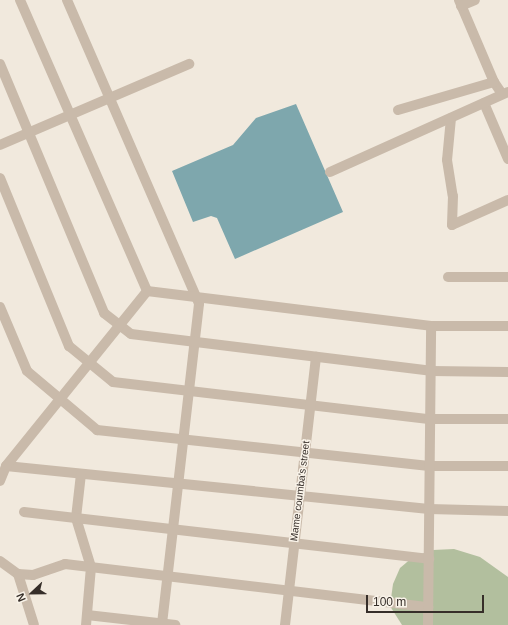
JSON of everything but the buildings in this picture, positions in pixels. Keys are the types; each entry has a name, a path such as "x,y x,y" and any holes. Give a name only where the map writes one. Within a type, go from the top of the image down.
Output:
{"street":[{"path":"20,0 147,291"},
{"path":"67,0 199,304 162,624"},
{"path":"330,172 505,93 494,82 460,3 475,0"},
{"path":"0,64 104,312 130,334 431,371 508,372"},
{"path":"0,144 189,64"},
{"path":"398,110 494,82"},
{"path":"484,103 508,159"},
{"path":"451,118 447,160 453,196 452,225 508,200"},
{"path":"0,178 69,346 114,382 429,419 508,419"},
{"path":"448,277 508,278"},
{"path":"147,291 431,326 508,326"},
{"path":"0,482 6,466 147,291"},
{"path":"0,307 27,371 96,430 429,466 508,466"},
{"path":"428,625 431,326"},
{"name":"Mame coumba's street","path":"285,625 316,357"},
{"path":"6,466 429,509 508,512"},
{"path":"81,474 76,518 91,567 87,620 175,625"},
{"path":"24,512 428,560"},
{"path":"0,561 18,574 32,575 60,564 428,606"},
{"path":"18,574 34,625"}],"green space":[{"path":"454,549 480,557 508,577 508,625 402,625 390,606 393,584 400,568 413,557 433,550"}],"water":[{"path":"296,104 343,212 235,259 217,218 211,216 193,222 172,171 233,145 256,118"}]}
